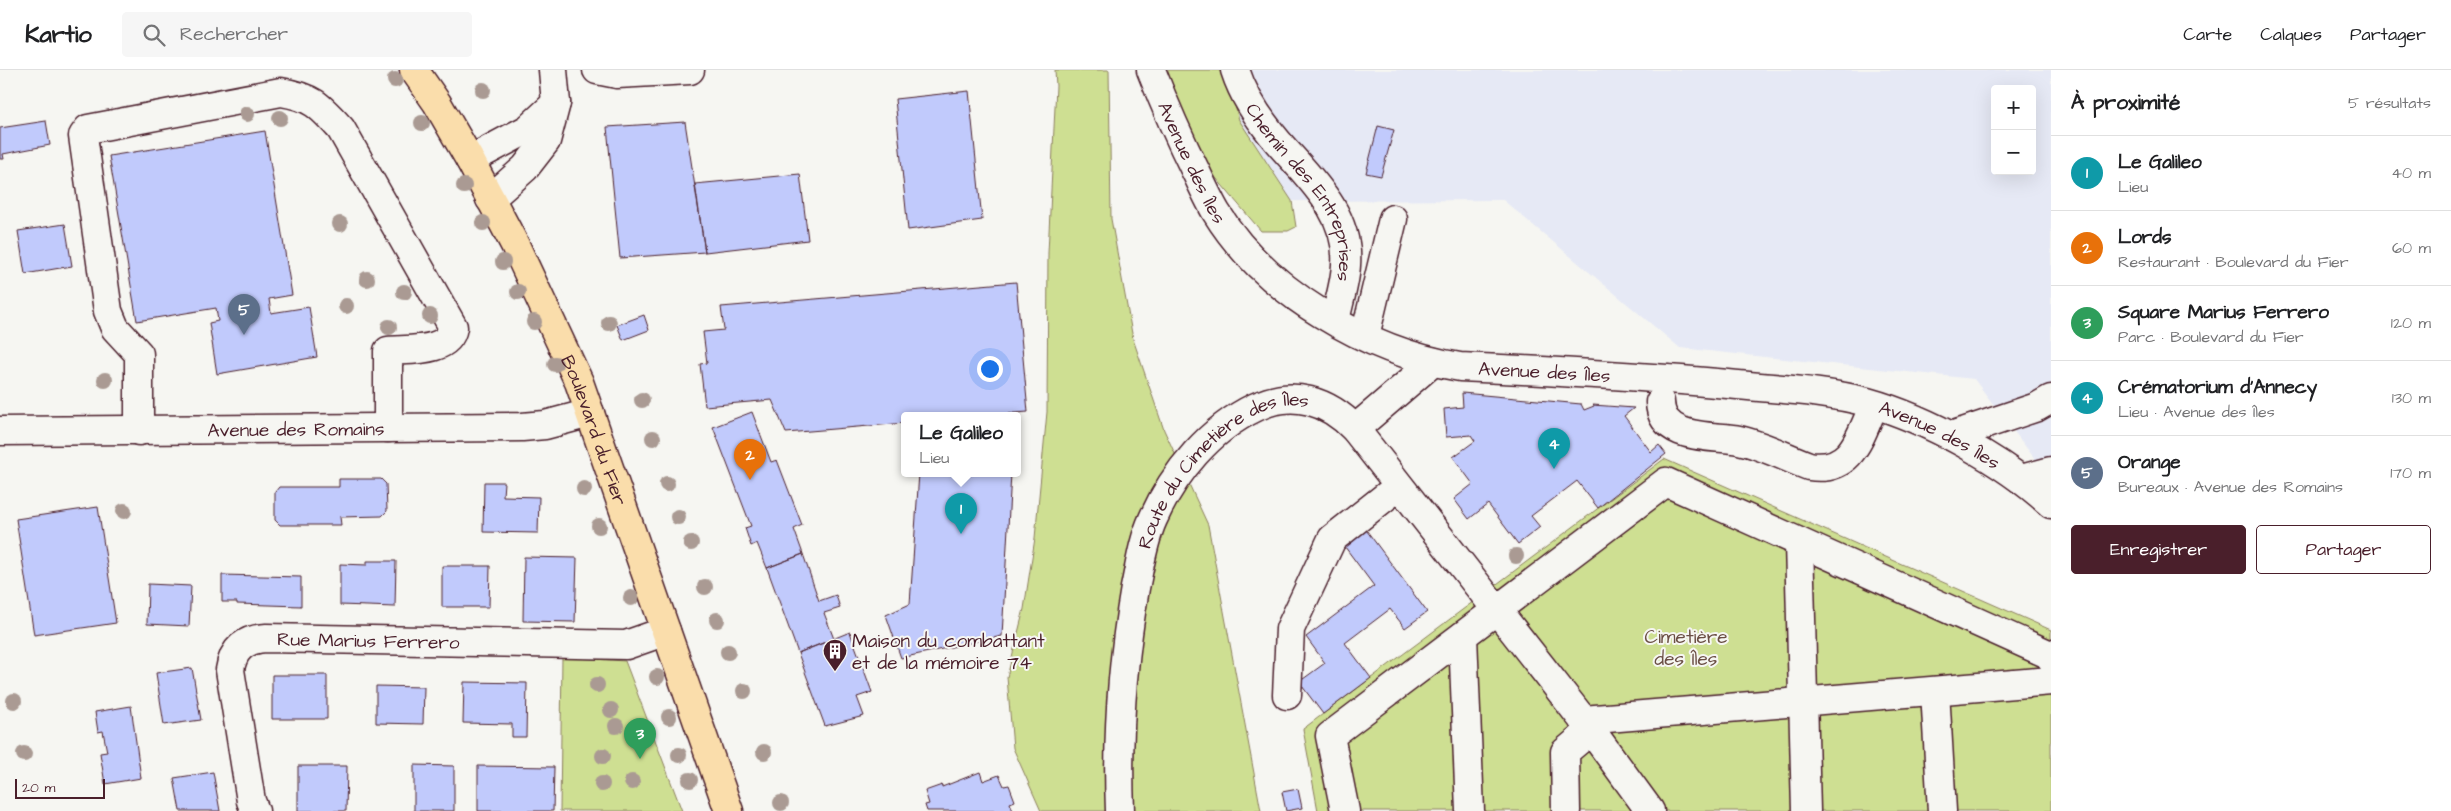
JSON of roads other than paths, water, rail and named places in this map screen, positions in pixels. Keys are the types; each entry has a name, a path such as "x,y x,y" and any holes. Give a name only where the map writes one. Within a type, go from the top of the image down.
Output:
{"main road":[{"name":"Boulevard du Fier","path":"414,70 437,103 470,160 534,284 590,412 729,811"}],"street":[{"path":"490,199 540,152 546,141 556,103 553,70"},
{"path":"597,70 617,74 690,70"},
{"name":"Avenue des Îles","path":"1151,70 1171,121 1215,211 1230,232 1264,270 1290,291 1335,320 1365,336 1433,362 1460,367 1686,381 1814,392 1874,405 1907,416 1951,436 2021,479 2051,504"},
{"name":"Chemin des Entreprises","path":"1235,70 1262,119 1278,141 1322,190 1340,226 1347,264 1335,320"},
{"path":"139,431 139,354 115,328 108,311 83,136 88,129 281,92 303,95 320,107 341,129 454,327 452,335 441,345 388,351 388,428"},
{"path":"470,160 528,129 556,103"},
{"path":"1365,336 1393,219"},
{"path":"1355,429 1433,362"},
{"name":"Route du Cimetière des Îles","path":"1120,811 1119,744 1123,678 1130,613 1143,548 1152,520 1166,492 1203,445 1226,426 1265,403 1281,399 1314,401 1329,407 1355,429 1587,725 1650,811"},
{"path":"1951,436 2037,407 2051,399"},
{"path":"1660,402 1663,415 1691,436 1740,441 1818,468 1836,464 1846,458 1854,449 1874,405"},
{"name":"Avenue des Romains","path":"0,431 534,426 590,412"},
{"path":"2021,479 2051,471"},
{"path":"1345,811 1330,736 1463,636 1490,602 1666,482 2048,654 2051,658"},
{"path":"1288,695 1290,629 1332,539 1399,486"},
{"path":"1799,542 1806,811"},
{"name":"Rue Marius Ferrero","path":"255,811 230,670 236,651 249,641 266,638 626,645 666,631"},
{"path":"1463,636 1470,811"},
{"path":"1566,811 1565,752 1587,725 1803,702 2051,681"},
{"path":"1935,690 1942,811"}],"place":[{"name":"Orange","path":"244,335"},
{"name":"Crématorium d'Annecy","path":"1554,469"},
{"name":"Lords","path":"750,480"},
{"name":"Le Galileo","path":"961,534"},
{"name":"Maison du combattant et de la mémoire 74","path":"835,672"},
{"name":"Square Marius Ferrero","path":"640,759"}],"park label":[{"name":"Cimetière des Îles","path":"1686,647"}]}
